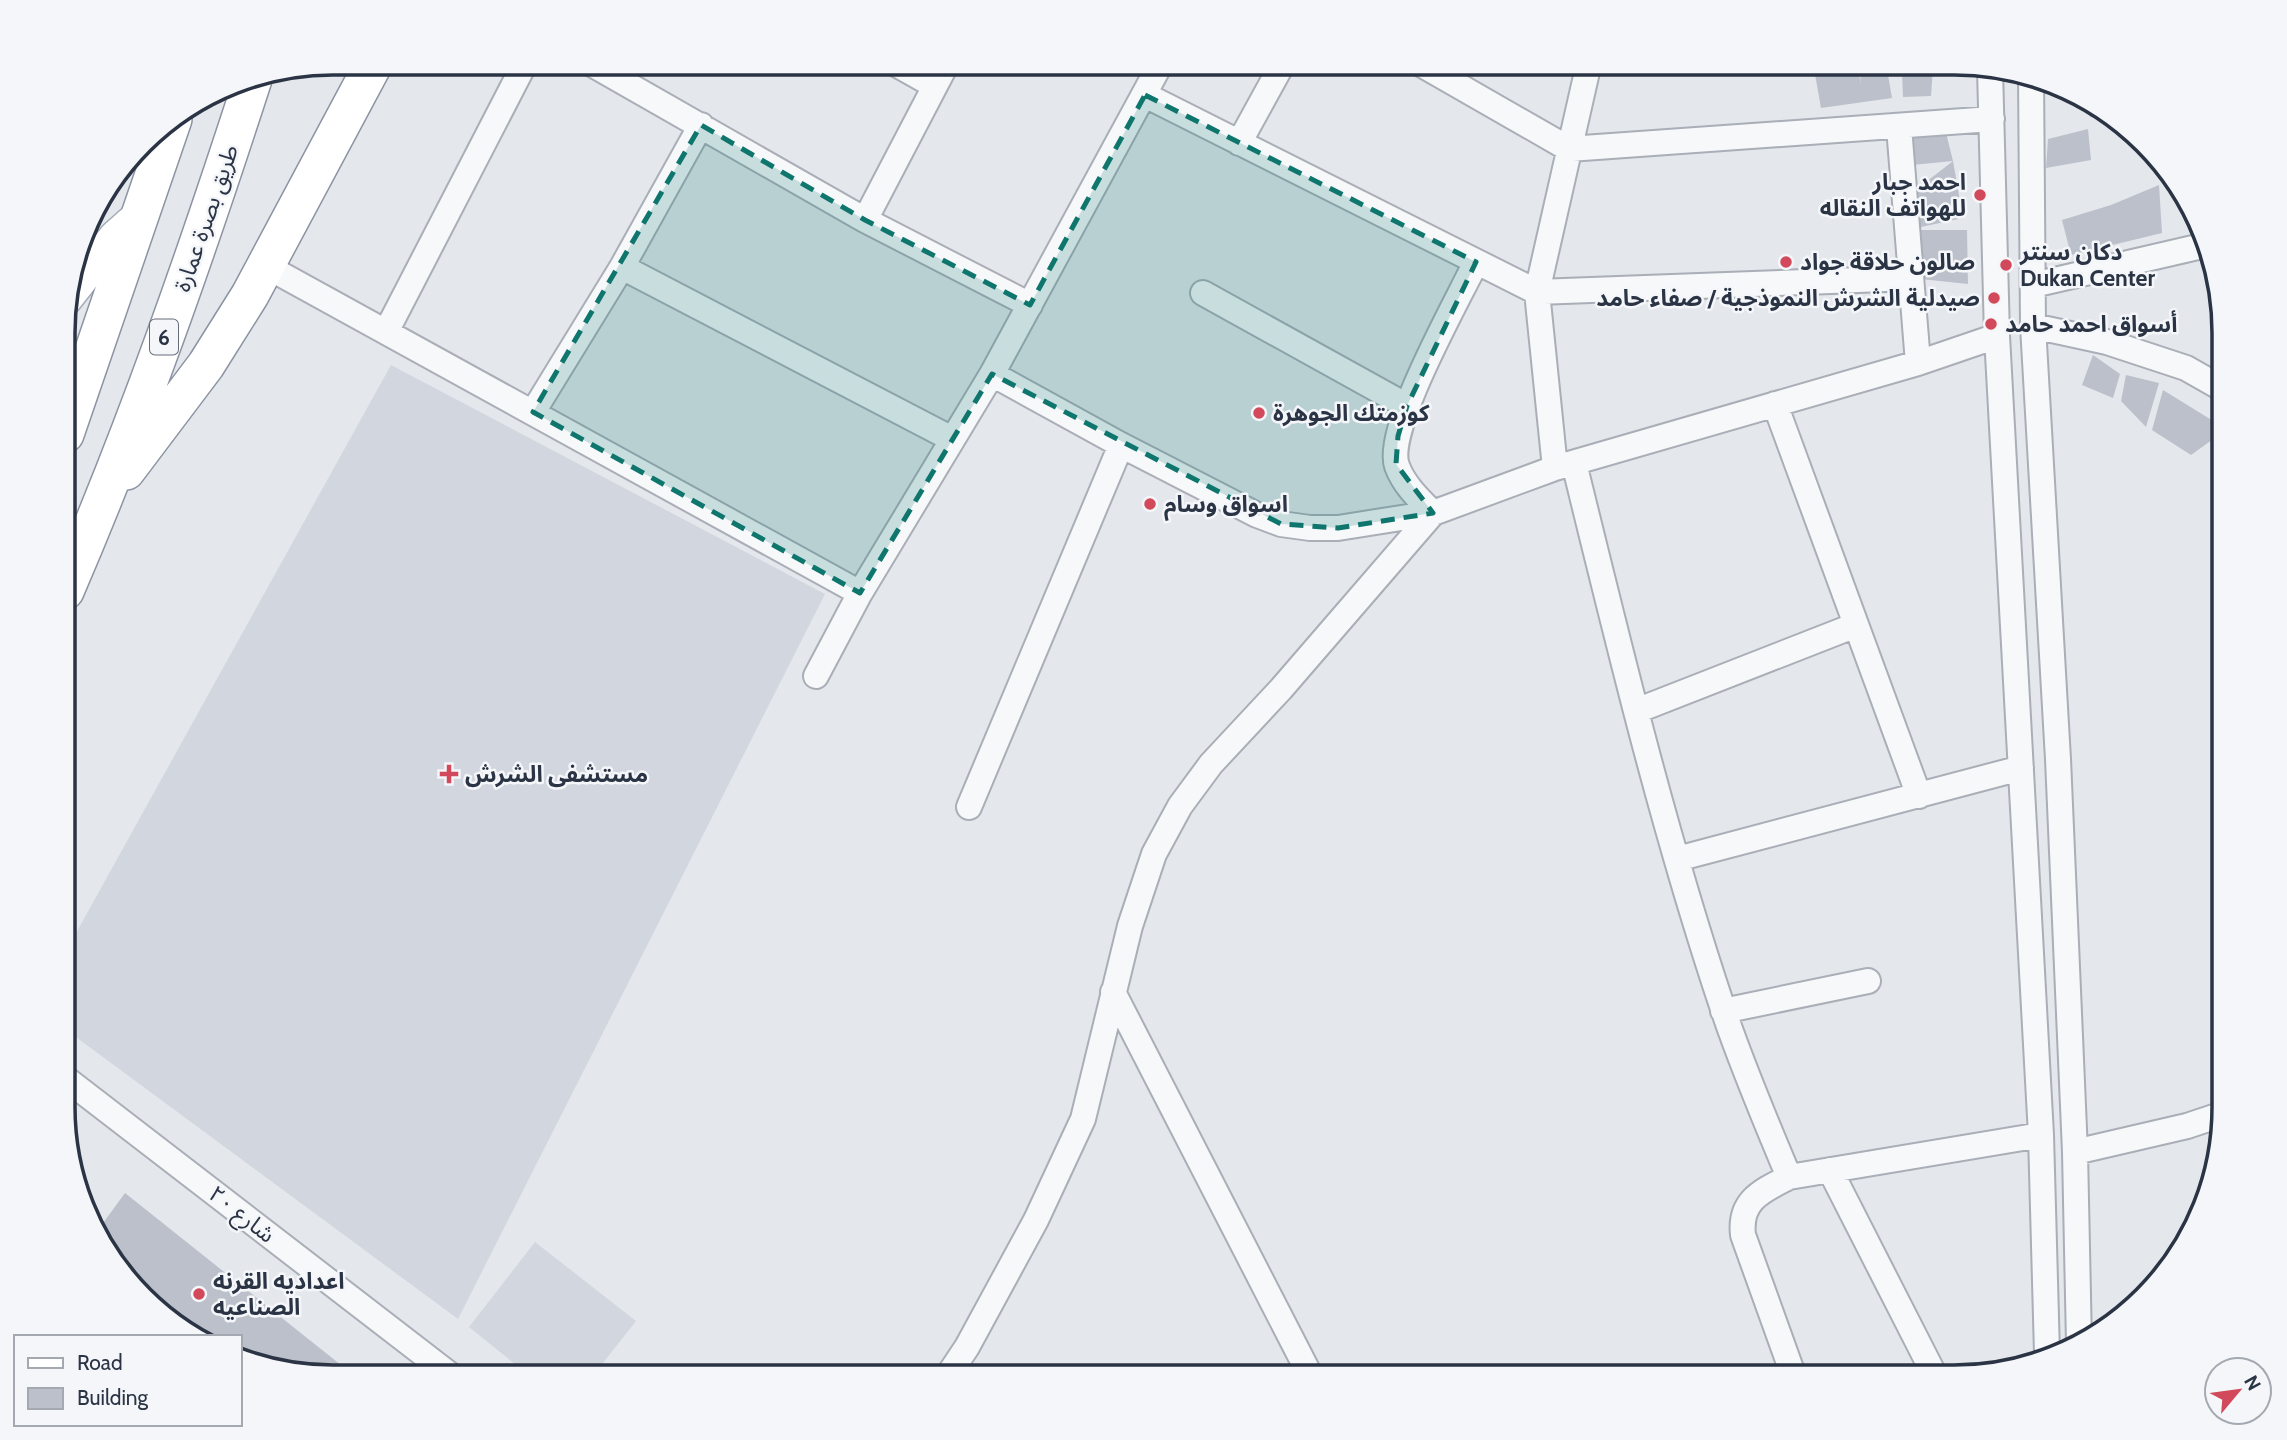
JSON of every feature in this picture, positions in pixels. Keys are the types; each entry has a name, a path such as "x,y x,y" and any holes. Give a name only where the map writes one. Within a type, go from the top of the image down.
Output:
{"highway":[{"path":"104,500 206,365 266,266 368,75"},
{"name":"طريق بصرة عمارة","path":"75,568 104,500 185,279 250,89"},
{"path":"75,406 168,135"}],"main road":[{"path":"81,280 115,237 143,212"}],"street":[{"path":"386,332 519,75"},
{"path":"611,75 865,220 1030,304"},
{"path":"915,75 935,86"},
{"path":"865,220 941,75"},
{"path":"816,676 860,593 992,374 1155,75"},
{"path":"1239,143 1276,75"},
{"path":"1440,75 1569,149 1992,119"},
{"path":"1586,75 1536,292 1565,466 1723,1011 1788,1177"},
{"path":"1990,77 1997,336 2036,1032 2047,1347"},
{"path":"2036,89 2032,163 2033,326 2070,1029 2079,1332"},
{"path":"1144,95 1536,292 1911,278"},
{"path":"533,412 622,267 701,125"},
{"path":"1899,127 1918,363"},
{"path":"1993,165 2032,163"},
{"path":"2033,285 2197,247"},
{"path":"1433,513 1409,489 1396,464 1398,436 1406,406 1476,262"},
{"path":"266,266 860,593"},
{"path":"622,267 952,439"},
{"path":"1203,293 1406,406"},
{"path":"2033,326 2107,342 2186,368 2212,383"},
{"path":"992,374 1257,515 1282,524 1338,528 1433,513 1565,466 1918,363 1997,336"},
{"path":"1775,404 1919,796"},
{"path":"969,807 1121,445"},
{"path":"955,1365 1036,1220 1083,1119 1130,926 1154,854 1180,806 1211,764 1281,689 1433,513"},
{"path":"1636,711 1856,625"},
{"path":"1677,859 2021,768"},
{"path":"1723,1011 1868,981"},
{"path":"1112,992 1305,1365"},
{"path":"2036,1032 2070,1029"},
{"name":"شارع ٢٠","path":"75,1086 437,1365"},
{"path":"2075,1152 2211,1118"},
{"path":"1790,1365 1745,1242 1742,1227 1745,1210 1755,1197 1788,1177 2041,1135"},
{"path":"1830,1170 1929,1365"}],"highlighted area":[{"path":"1145,95 1476,262 1407,406 1398,436 1396,464 1433,513 1338,528 1281,524 992,374 860,593 533,412 701,125 865,220 1030,305"}],"shaded area":[{"name":"مستشفى الشرش","path":"391,365 825,594 458,1319 75,1036 75,935"},
{"path":"535,1242 636,1321 601,1365 516,1365 469,1327"}],"building":[{"path":"1815,75 1859,75 1861,85 1860,75 1888,75 1892,98 1821,108"},
{"path":"1902,75 1932,75 1931,96 1903,97"},
{"path":"2088,129 2091,160 2046,168 2048,139"},
{"path":"1946,133 1953,161 1902,166 1907,137"},
{"path":"1953,161 1963,218 1907,230 1917,189"},
{"path":"2159,185 2162,233 2071,255 2062,220 2111,205"},
{"path":"1907,230 1967,230 1968,284 1911,278"},
{"path":"2093,355 2120,374 2113,398 2082,385"},
{"path":"2126,375 2159,383 2146,427 2121,401"},
{"path":"2163,390 2212,420 2212,440 2191,455 2152,430"},
{"name":"اعداديه القرنه الصناعيه","path":"125,1193 341,1365 299,1363 266,1356 242,1348 242,1335 213,1335 204,1330 163,1301 139,1277 103,1223"}],"place":[{"name":"احمد جبار للهواتف النقاله","path":"1980,195"},
{"name":"صالون حلاقة جواد","path":"1786,262"},
{"name":"دكان سنتر Dukan Center","path":"2006,265"},
{"name":"صيدلية الشرش النموذجية / صفاء حامد","path":"1994,298"},
{"name":"أسواق احمد حامد","path":"1991,324"},
{"name":"كوزمتك الجوهرة","path":"1259,413"},
{"name":"اسواق وسام","path":"1150,504"},
{"name":"مستشفى الشرش","path":"449,774"},
{"name":"اعداديه القرنه الصناعيه","path":"199,1294"}]}
